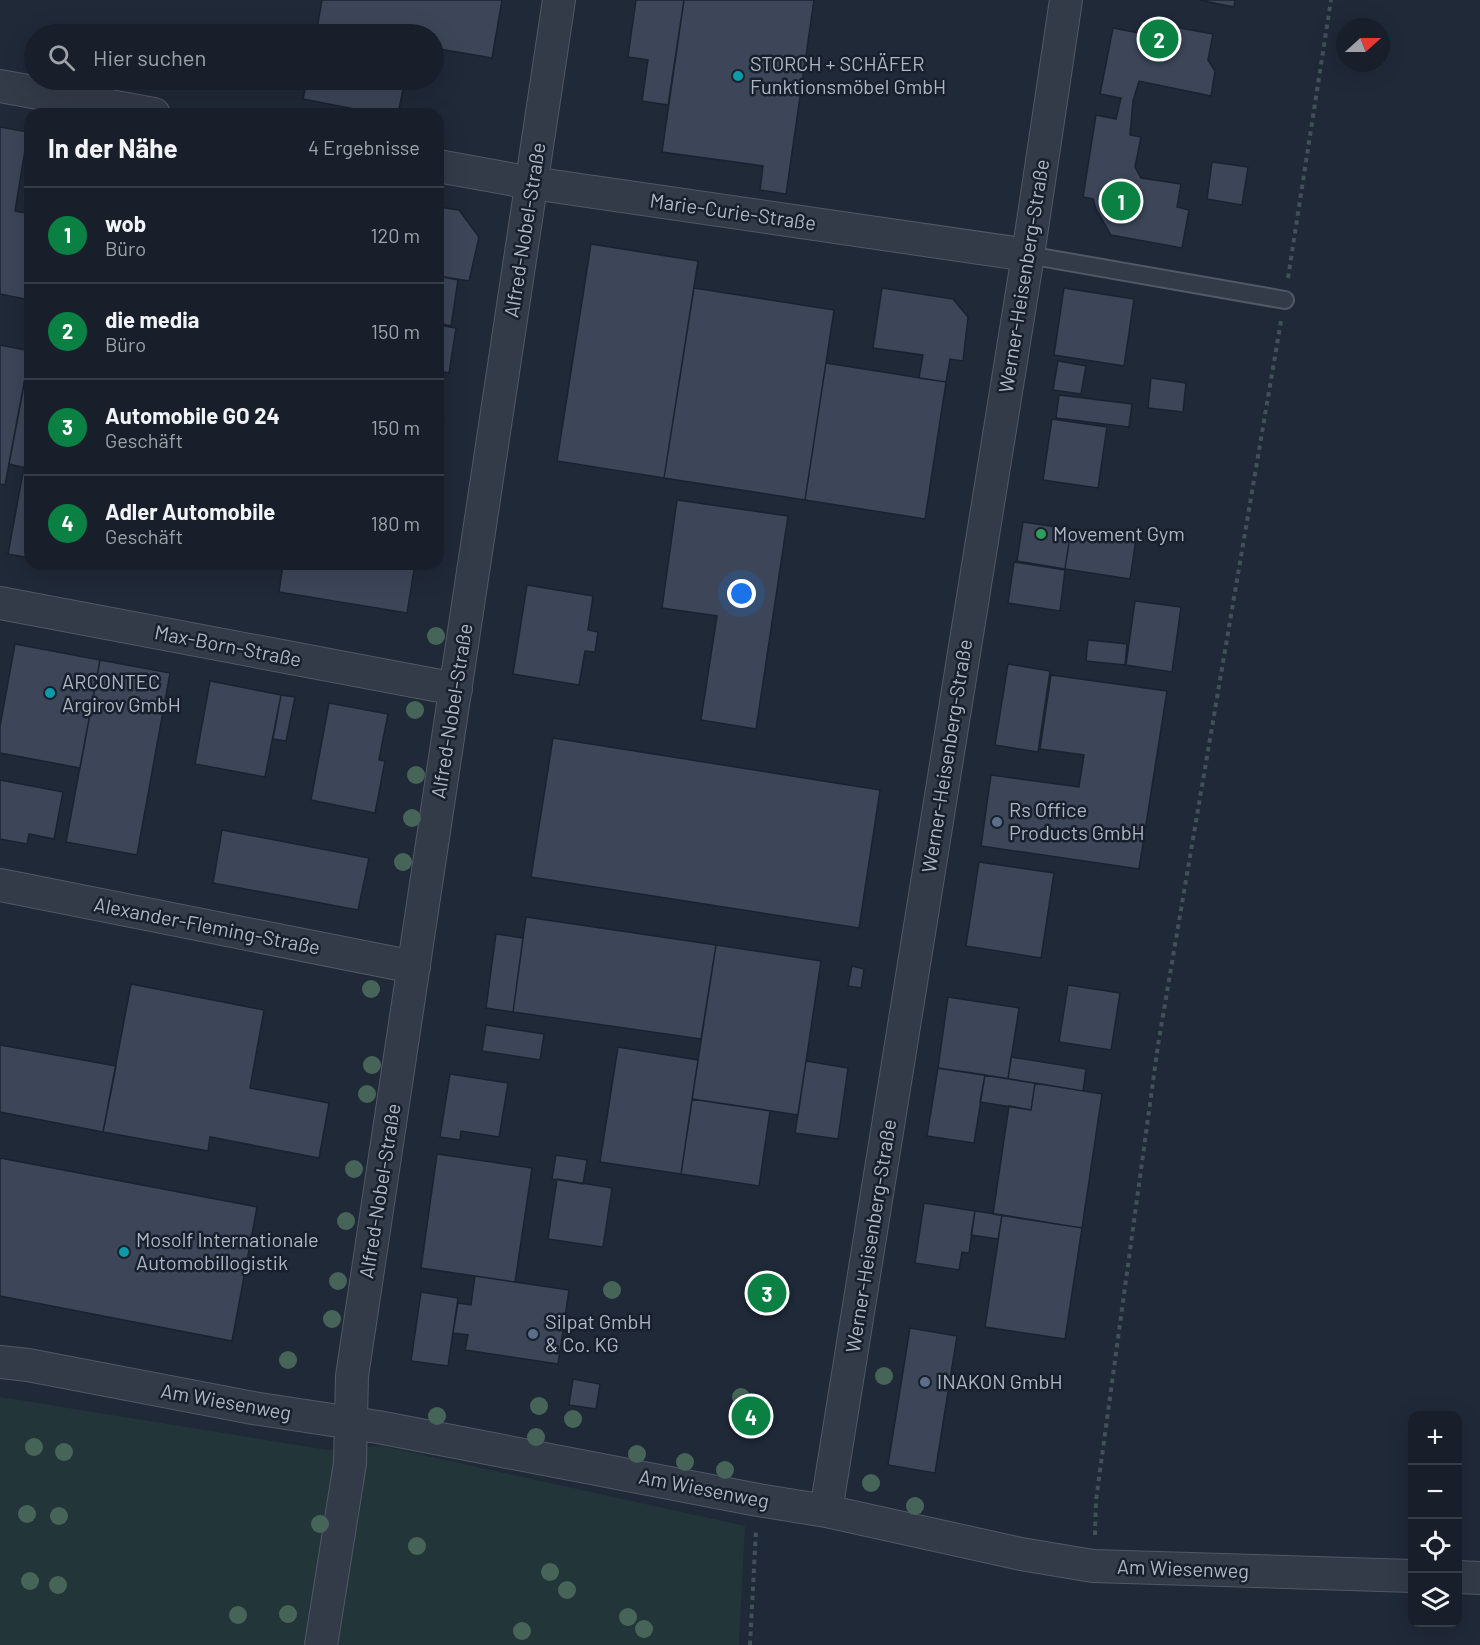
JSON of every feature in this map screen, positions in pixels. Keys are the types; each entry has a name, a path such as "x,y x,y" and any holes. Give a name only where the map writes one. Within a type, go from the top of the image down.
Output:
{"street":[{"name":"Alfred-Nobel-Straße","path":"321,1645 350,1463 352,1376 559,0"},
{"name":"Werner-Heisenberg-Straße","path":"826,1511 1028,255 1066,0"},
{"path":"0,86 121,108"},
{"name":"Marie-Curie-Straße","path":"444,167 532,183 1028,255"},
{"name":"Max-Born-Straße","path":"0,603 456,689"},
{"name":"Alexander-Fleming-Straße","path":"0,885 414,967"},
{"name":"Am Wiesenweg","path":"0,1362 28,1365 253,1408 350,1422 826,1511 1021,1554 1093,1566 1408,1576"},
{"path":"1462,1577 1480,1578"}],"lane":[{"path":"1028,255 1285,300"}],"path":[{"path":"1096,1500 1158,1045 1285,300 1331,0"},
{"path":"750,1645 758,1500"}],"green space":[{"path":"0,1397 328,1450 382,1446 745,1526 739,1645 0,1645"}],"building":[{"path":"322,0 502,0 492,58 444,50 444,24 318,24"},
{"path":"636,0 684,0 668,105 642,101 648,60 628,57"},
{"name":"STORCH + SCHÄFER Funktionsmöbel GmbH","path":"684,0 814,0 786,194 760,190 763,166 662,152"},
{"path":"1199,0 1235,0 1234,7"},
{"path":"1141,21 1213,34 1208,60 1215,71 1211,96 1139,81 1133,101 1130,135 1141,137 1135,167 1141,178 1181,184 1177,207 1189,210 1182,248 1111,235 1093,199 1083,197 1096,115 1116,119 1121,98 1100,94 1113,28 1139,33"},
{"path":"305,90 403,90 399,108 349,108 303,99"},
{"path":"0,127 24,131 24,156 15,211 24,213 24,299 0,294"},
{"path":"1212,162 1248,167 1242,205 1207,199"},
{"path":"444,208 459,210 479,237 469,281 444,277"},
{"path":"591,244 698,261 664,478 557,461"},
{"path":"444,277 458,280 451,326 444,324"},
{"path":"694,288 834,310 805,500 664,478"},
{"path":"882,288 953,299 968,317 963,361 950,359 946,382 919,378 923,355 873,348"},
{"path":"1064,288 1134,299 1124,366 1054,355"},
{"path":"444,326 456,328 449,373 444,372"},
{"path":"0,345 24,350 24,383 5,485 0,484"},
{"path":"1058,361 1086,366 1081,394 1053,390"},
{"path":"826,363 946,382 925,519 805,500"},
{"path":"1151,378 1186,383 1183,412 1148,408"},
{"path":"24,385 24,468 9,464"},
{"path":"1059,395 1132,404 1129,427 1056,418"},
{"path":"1052,419 1107,427 1098,488 1043,480"},
{"path":"24,467 24,557 8,554"},
{"path":"677,500 788,516 756,729 701,720 717,616 662,608"},
{"path":"1023,522 1071,529 1065,569 1017,561"},
{"path":"1071,529 1136,539 1130,579 1065,569"},
{"path":"1014,562 1065,570 1060,611 1008,603"},
{"path":"282,570 414,570 407,613 279,592"},
{"path":"527,585 593,596 588,630 598,632 595,652 585,651 579,685 513,674"},
{"path":"1135,601 1181,607 1172,672 1126,665"},
{"path":"1088,640 1127,644 1125,665 1086,661"},
{"name":"ARCONTEC Argirov GmbH","path":"15,644 100,660 80,768 0,753 0,726"},
{"path":"100,660 170,673 137,855 66,842"},
{"path":"1008,664 1050,671 1038,752 995,745"},
{"path":"1051,675 1167,691 1139,869 981,846 991,775 1079,787 1084,755 1040,749"},
{"path":"210,681 281,695 265,777 195,764"},
{"path":"281,695 295,697 286,741 273,739"},
{"path":"329,703 388,714 379,760 385,761 375,813 311,800"},
{"path":"553,738 880,790 859,928 531,877"},
{"path":"0,780 63,792 54,839 29,834 27,844 0,839"},
{"path":"222,830 369,858 358,910 213,883"},
{"path":"979,862 1054,873 1041,958 966,946"},
{"path":"526,917 716,945 701,1039 513,1012"},
{"path":"496,934 523,938 513,1012 486,1008"},
{"path":"716,945 821,961 798,1115 692,1099"},
{"path":"852,966 864,969 861,988 848,986"},
{"path":"131,984 264,1010 250,1088 329,1103 319,1158 210,1137 208,1151 103,1132"},
{"path":"1068,985 1120,993 1111,1050 1059,1042"},
{"path":"948,997 1019,1008 1008,1079 938,1068"},
{"path":"486,1025 544,1034 540,1060 482,1051"},
{"path":"0,1045 116,1066 103,1132 0,1112"},
{"path":"618,1047 698,1060 681,1174 600,1162"},
{"path":"1011,1057 1086,1069 1083,1091 1008,1079"},
{"path":"806,1061 848,1068 838,1139 795,1133"},
{"path":"938,1068 985,1075 974,1143 927,1136"},
{"path":"450,1074 508,1083 499,1137 461,1131 460,1140 440,1137"},
{"path":"985,1075 1035,1083 1031,1110 980,1102"},
{"path":"1035,1083 1102,1094 1082,1228 993,1214 1009,1106 1031,1110"},
{"path":"692,1099 770,1111 759,1186 681,1174"},
{"path":"437,1154 532,1168 515,1282 421,1268"},
{"path":"556,1155 587,1160 583,1184 552,1179"},
{"name":"Mosolf Internationale Automobillogistik","path":"0,1158 257,1207 232,1341 0,1296"},
{"path":"557,1179 612,1188 603,1247 548,1239"},
{"path":"924,1203 975,1211 969,1253 962,1252 959,1270 915,1263"},
{"path":"975,1211 1002,1215 998,1239 971,1235"},
{"path":"1002,1215 1082,1228 1065,1339 985,1327"},
{"path":"475,1276 569,1290 558,1364 465,1350 468,1335 453,1333 458,1303 471,1305"},
{"path":"421,1292 458,1298 448,1366 411,1361"},
{"path":"910,1328 957,1336 935,1473 888,1465"},
{"path":"573,1379 600,1384 596,1409 569,1405"}],"place":[{"name":"die media","path":"1159,39"},
{"name":"STORCH + SCHÄFER Funktionsmöbel GmbH","path":"738,76"},
{"name":"wob","path":"1121,201"},
{"name":"Movement Gym","path":"1041,534"},
{"name":"ARCONTEC Argirov GmbH","path":"50,693"},
{"name":"Rs Office Products GmbH","path":"997,822"},
{"name":"Mosolf Internationale Automobillogistik","path":"124,1252"},
{"name":"Automobile GO 24","path":"767,1293"},
{"name":"Silpat GmbH & Co. KG","path":"533,1334"},
{"name":"INAKON GmbH","path":"925,1382"},
{"name":"Adler Automobile","path":"751,1416"}]}
